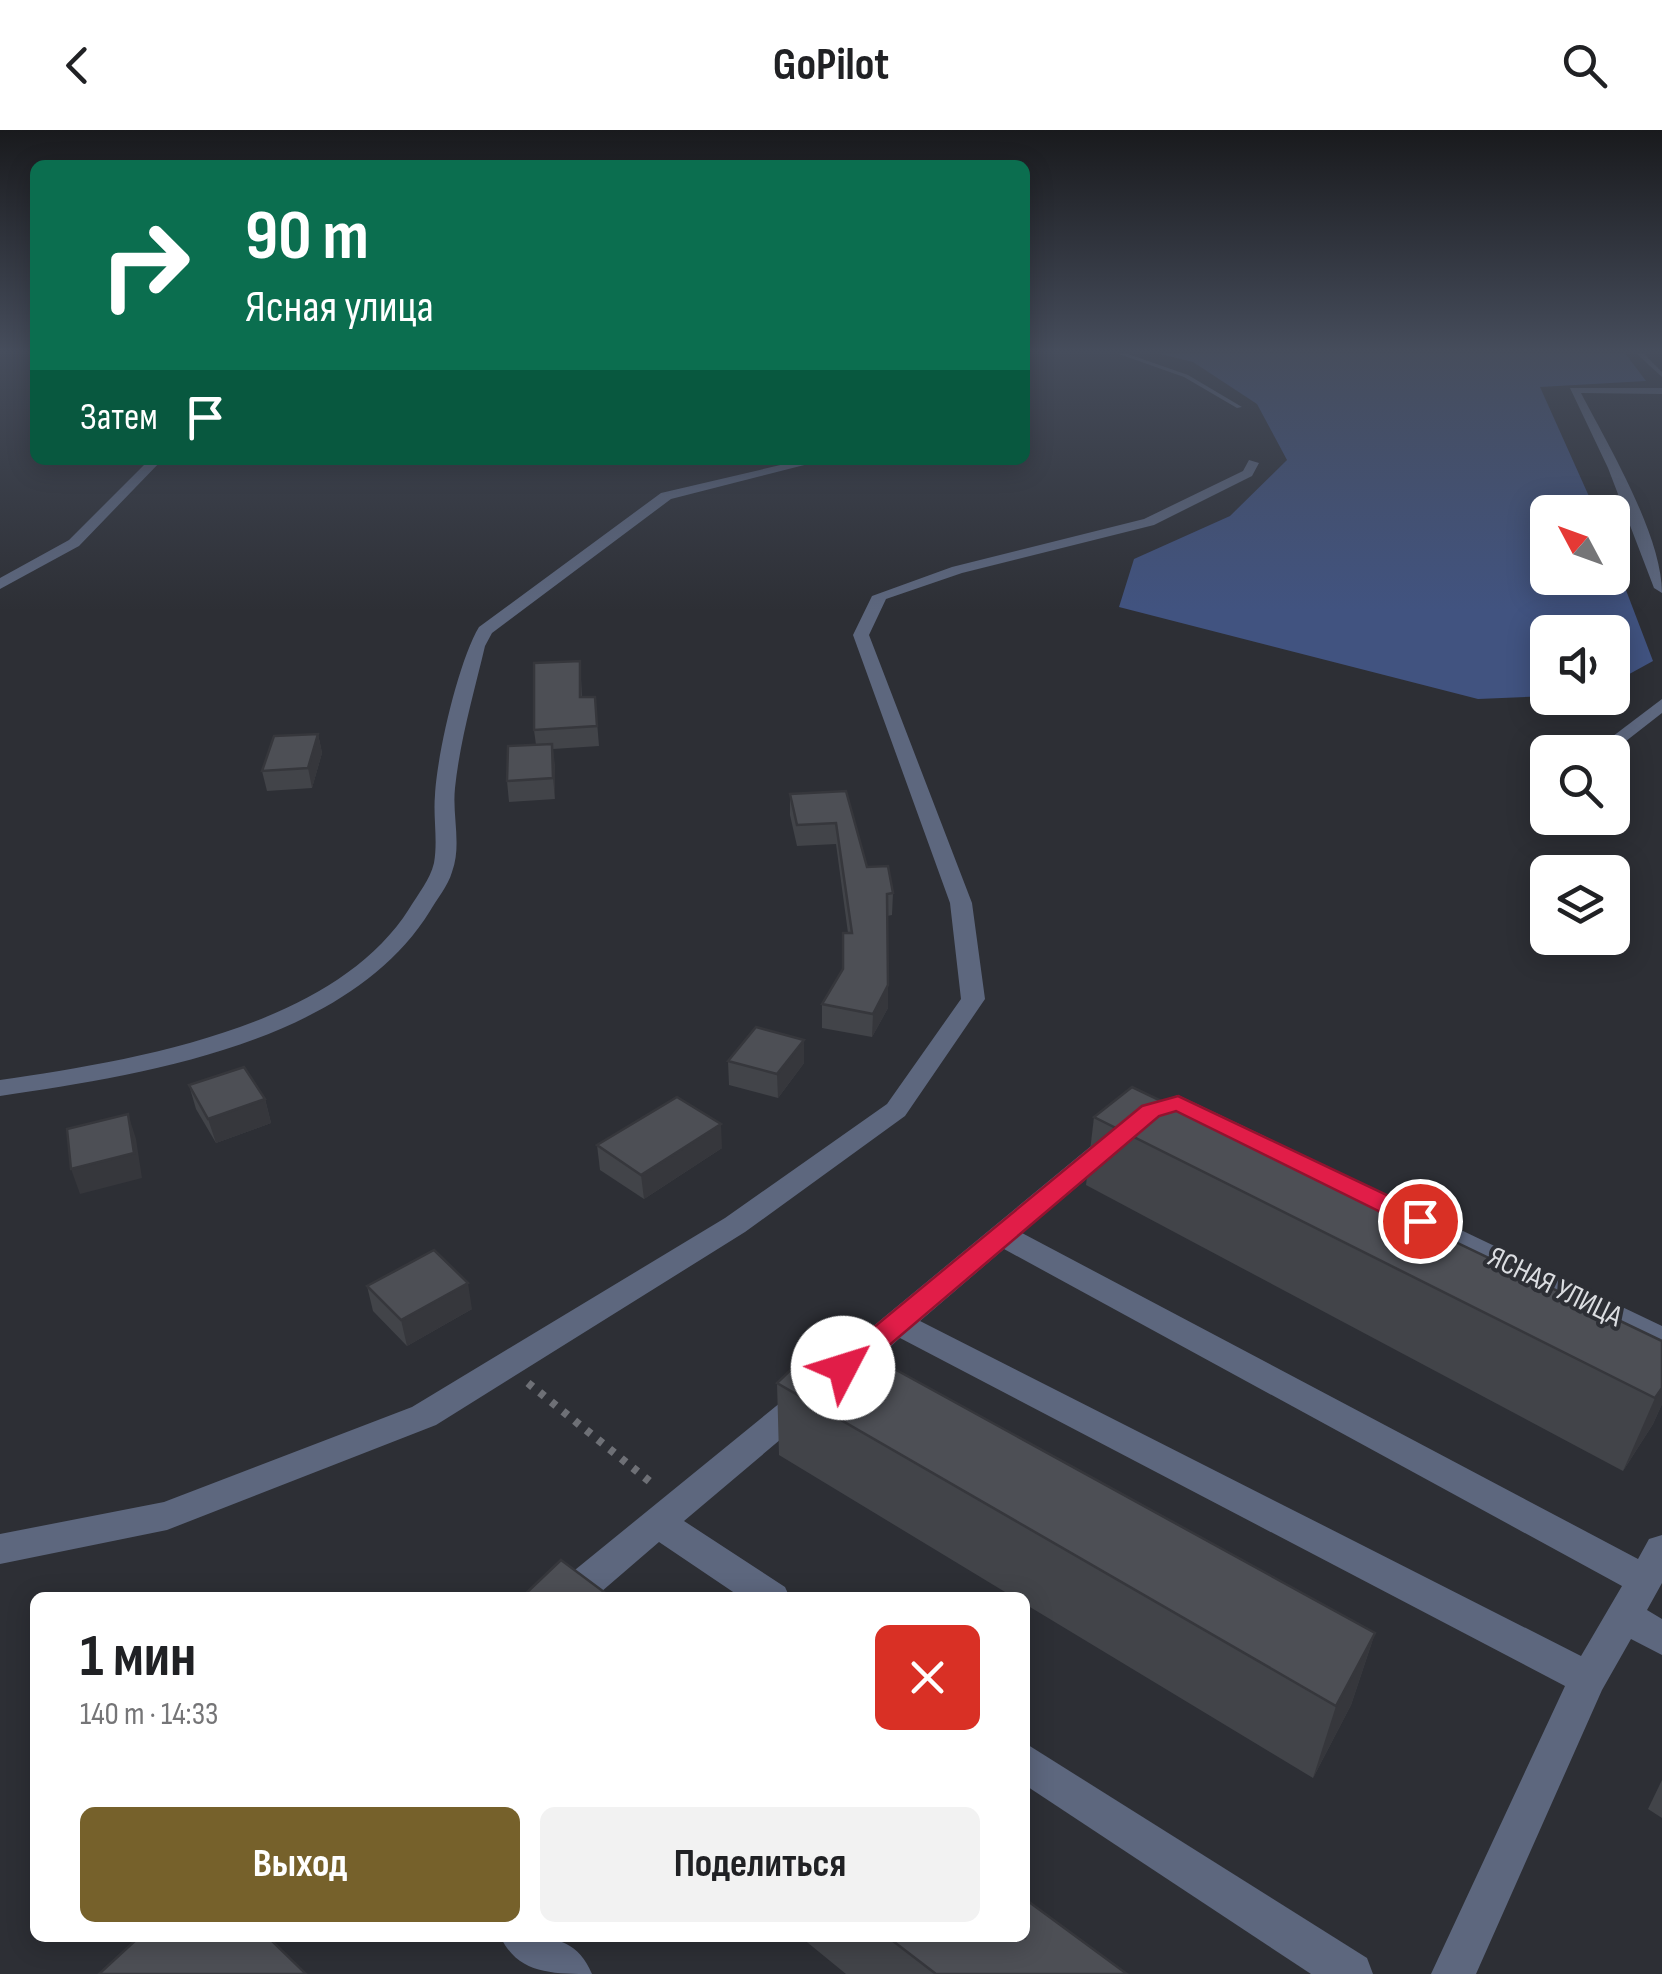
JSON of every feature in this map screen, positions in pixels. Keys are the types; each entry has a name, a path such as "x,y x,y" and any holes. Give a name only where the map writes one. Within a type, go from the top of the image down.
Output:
{"street":[{"path":"1599,439 1662,588"},
{"path":"0,1549 167,1516 424,1416 736,1225 896,1110 973,999 961,903 860,635 880,596 957,570 1149,522 1248,473 1253,463"},
{"path":"0,584 74,543 151,465"},
{"path":"0,1088 94,1075 238,1038 317,1003 359,972 414,919 442,874 445,789 477,646 485,630 666,496 686,488 794,465"},
{"path":"1623,735 1662,704"},
{"name":"ЯСНАЯ УЛИЦА","path":"1002,1235 1151,1111 1178,1103 1662,1339"},
{"path":"574,1592 1002,1235 1654,1565 1588,1679 1455,1973"},
{"path":"898,1323 1588,1679"},
{"path":"668,1514 765,1592"},
{"path":"1624,1616 1662,1638"},
{"path":"1030,1765 1352,1974"},
{"path":"528,1942 570,1974"}],"path":[{"path":"506,1365 668,1514"}],"shaded area":[{"path":"1276,439 1563,439 1588,495 1530,495 1530,595 1628,595 1653,661 1630,674 1630,615 1530,615 1530,697 1478,699 1119,607 1134,559 1230,516 1287,460"}],"building":[{"path":"580,661 580,697 595,697 597,726 534,730 534,663"},
{"path":"318,734 308,768 262,771 274,736"},
{"path":"552,744 553,778 507,781 508,746"},
{"path":"846,791 867,867 888,866 893,893 887,894 888,985 873,1014 822,1004 843,969 843,933 852,933 836,823 797,825 790,794"},
{"path":"756,1027 804,1040 777,1074 728,1061"},
{"path":"244,1067 265,1099 208,1119 189,1085"},
{"path":"1132,1087 1662,1341 1662,1388 1655,1398 1094,1117"},
{"path":"677,1097 721,1124 641,1175 597,1145"},
{"path":"128,1114 134,1153 71,1169 67,1129"},
{"path":"434,1250 468,1283 401,1320 367,1286"},
{"path":"829,1333 1375,1633 1336,1706 777,1383"},
{"path":"561,1560 604,1592 527,1592"},
{"path":"1030,1903 1127,1974 936,1974 894,1942 1030,1942"},
{"path":"134,1942 273,1942 306,1974 99,1974"}],"route":[{"path":"843,1368 1151,1111 1178,1103 1420,1221"}]}
